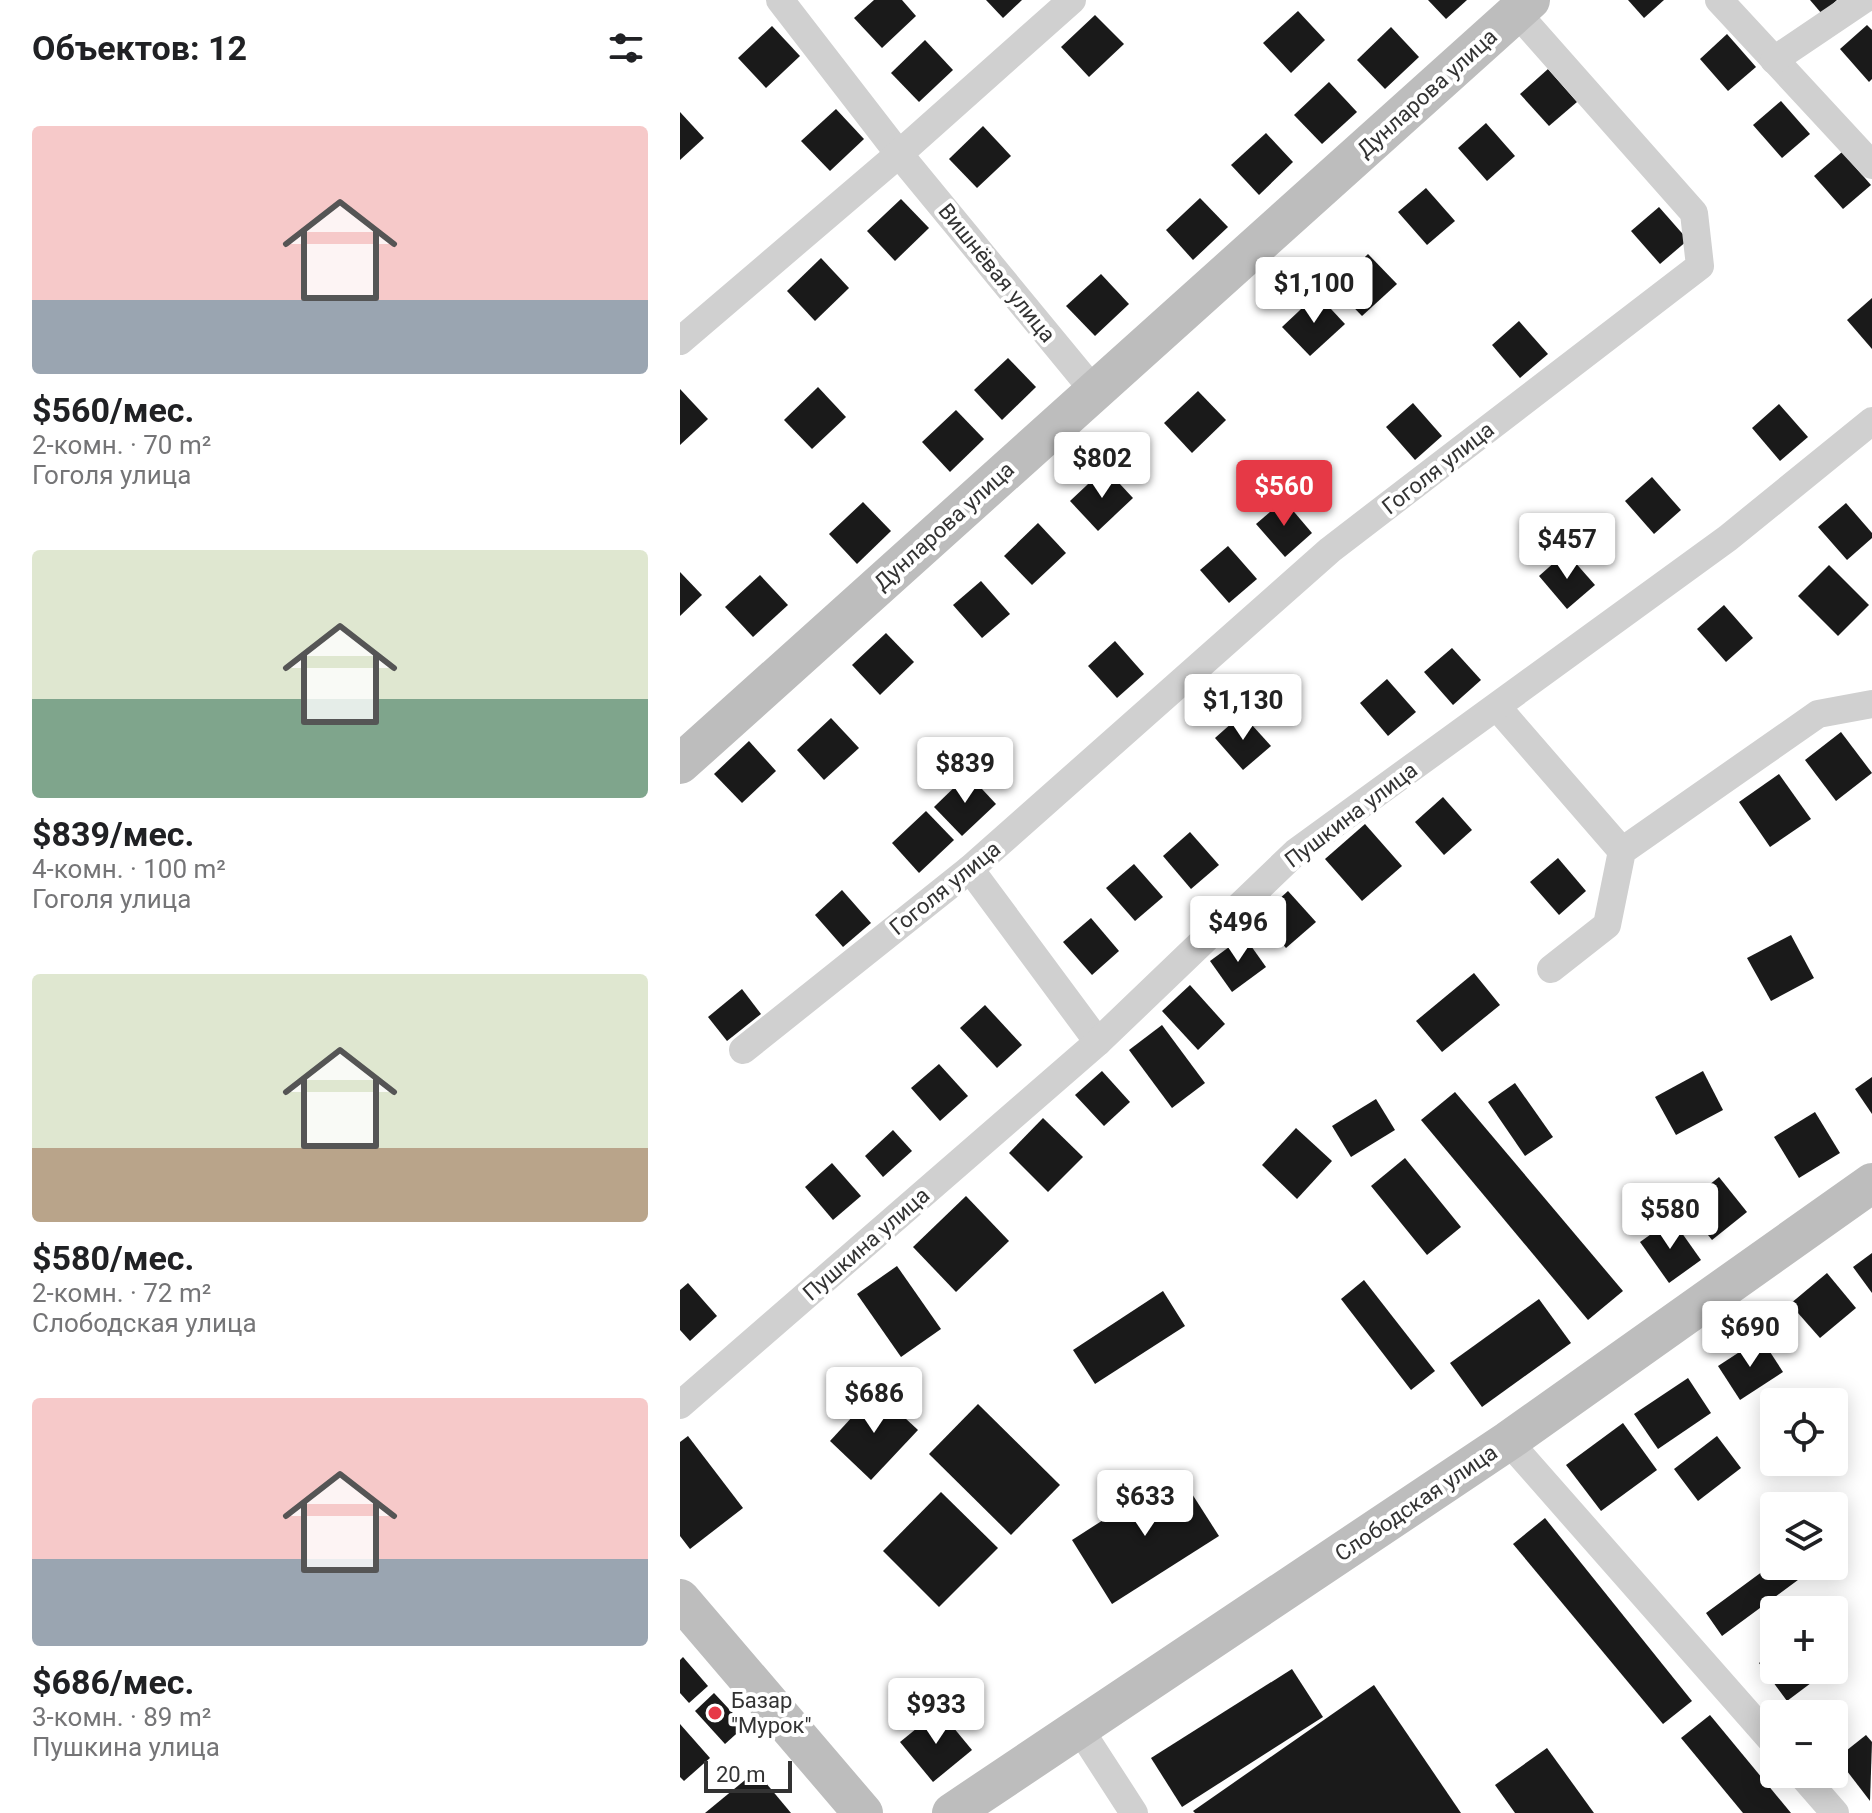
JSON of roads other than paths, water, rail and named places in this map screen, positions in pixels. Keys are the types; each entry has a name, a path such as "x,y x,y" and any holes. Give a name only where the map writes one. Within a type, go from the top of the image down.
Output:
{"street":[{"name":"Вишнёвая улица","path":"780,0 899,154 1094,391"},
{"path":"680,341 899,154 1072,0"},
{"path":"1719,0 1872,165"},
{"path":"1774,60 1863,0"},
{"name":"Гоголя улица","path":"743,1050 970,869 1330,550 1700,266 1694,213 1524,6"},
{"name":"Дунларова улица","path":"680,764 1524,6"},
{"name":"Пушкина улица","path":"680,1405 1098,1042 1296,852 1728,538 1872,421"},
{"path":"1551,969 1607,925 1622,851 1818,714 1872,704"},
{"path":"1497,707 1622,851"},
{"path":"970,869 1098,1042"},
{"name":"Слободская улица","path":"952,1813 1508,1441 1872,1183"},
{"path":"1508,1441 1760,1727"},
{"path":"680,1599 863,1813"},
{"path":"1079,1728 1134,1813"},
{"path":"1813,1788 1835,1813"}],"place":[{"name":"Базар \"Мурок\"","path":"715,1713"}]}
